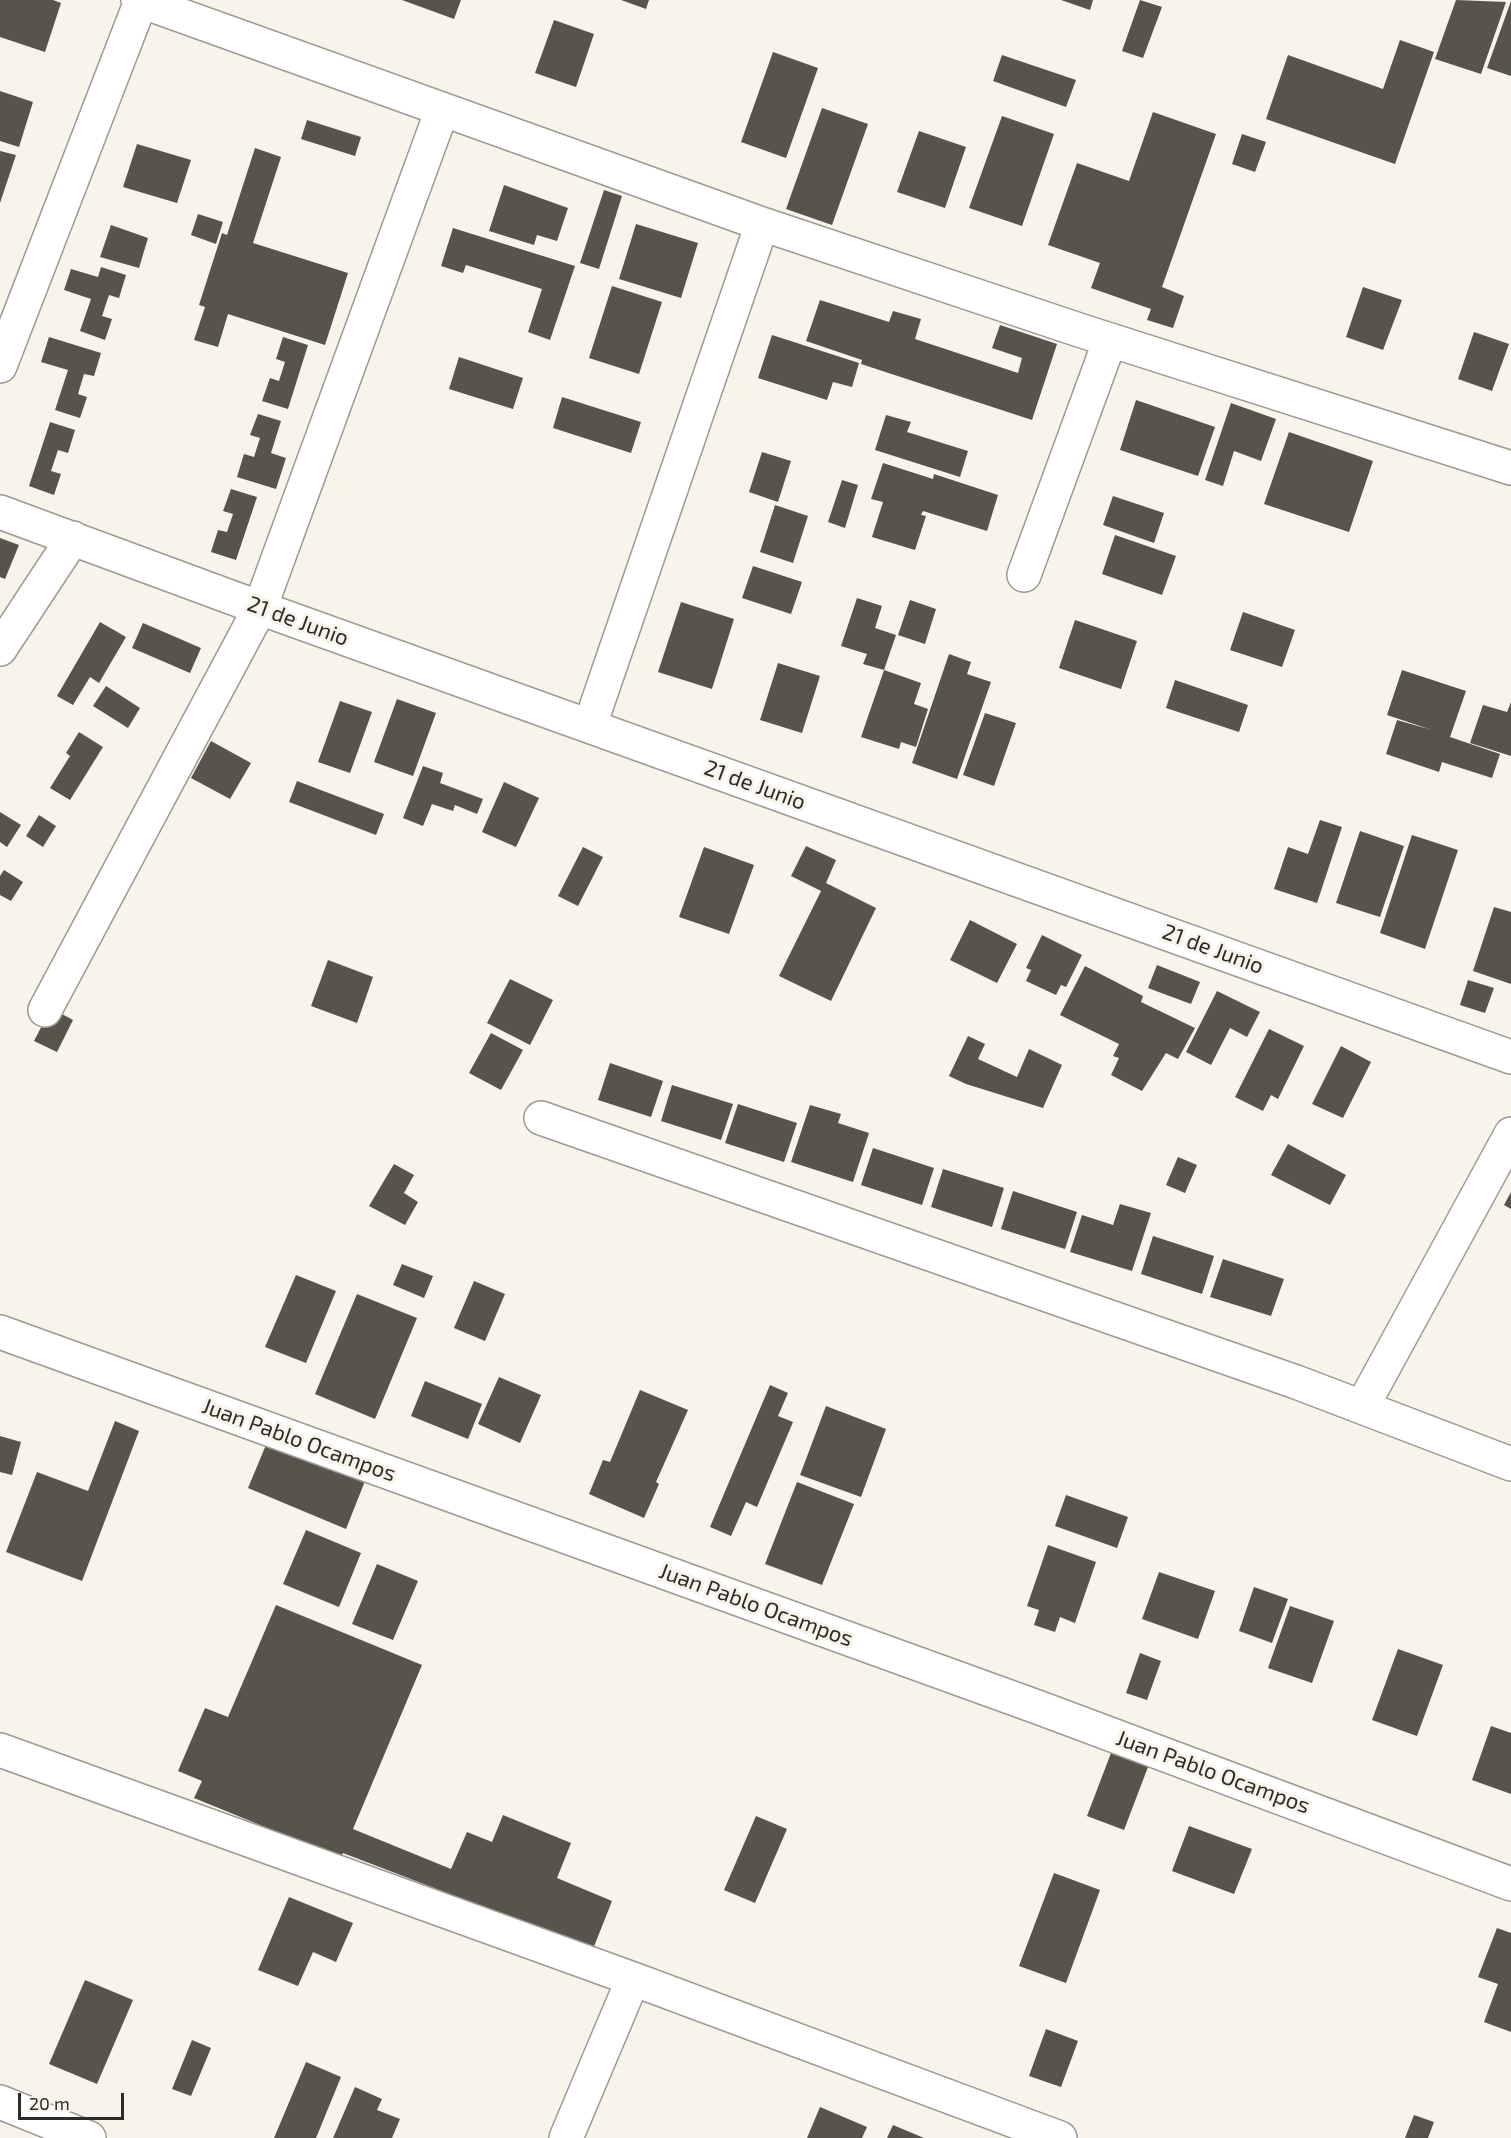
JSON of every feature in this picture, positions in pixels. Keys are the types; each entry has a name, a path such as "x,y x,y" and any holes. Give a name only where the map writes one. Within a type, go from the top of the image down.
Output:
{"street":[{"path":"0,366 139,0 174,6 442,110 762,224 1511,468"},
{"path":"45,1010 260,608 442,110"},
{"path":"590,725 762,224"},
{"path":"1024,575 1110,339"},
{"name":"21 de Junio","path":"0,512 260,608 1511,1057"},
{"path":"0,650 74,538"},
{"path":"541,1118 1362,1407 1511,1464"},
{"path":"1362,1407 1511,1134"},
{"name":"Juan Pablo Ocampos","path":"0,1332 1040,1708 1511,1884"},
{"path":"0,1750 633,1979 1060,2138"},
{"path":"566,2138 633,1979"},
{"path":"0,2102 89,2138"}],"building":[{"path":"0,0 53,0 61,3 45,52 0,37"},
{"path":"402,0 461,0 454,19"},
{"path":"621,0 649,0 646,9"},
{"path":"1061,0 1093,0 1090,10"},
{"path":"1140,0 1162,7 1143,58 1122,51"},
{"path":"1456,0 1506,2 1481,74 1435,59"},
{"path":"1511,1 1511,76 1487,68"},
{"path":"554,20 594,34 576,87 535,73"},
{"path":"1400,40 1434,52 1395,164 1266,119 1288,55 1383,89"},
{"path":"773,52 818,68 786,158 741,142"},
{"path":"1002,55 1076,80 1066,107 993,81"},
{"path":"0,91 33,102 19,147 0,141"},
{"path":"822,108 868,124 832,225 786,209"},
{"path":"1153,112 1216,134 1162,287 1184,296 1173,328 1147,320 1151,309 1091,288 1100,263 1048,245 1077,163 1129,181"},
{"path":"1002,116 1054,134 1022,226 969,208"},
{"path":"307,120 361,137 355,156 301,139"},
{"path":"919,131 966,147 945,208 897,192"},
{"path":"1242,134 1266,142 1255,172 1232,164"},
{"path":"137,144 191,160 177,203 123,187"},
{"path":"255,148 281,157 253,243 348,273 325,345 228,314 218,347 194,340 205,307 199,305 222,233 227,235"},
{"path":"0,151 16,155 0,203"},
{"path":"504,185 568,208 557,241 537,235 534,245 489,231"},
{"path":"604,190 622,196 599,269 580,263"},
{"path":"198,214 223,222 216,244 191,235"},
{"path":"636,224 698,243 681,298 619,279"},
{"path":"111,225 148,238 139,268 100,257"},
{"path":"453,228 575,266 550,340 528,332 542,289 466,265 463,273 441,266"},
{"path":"101,267 126,275 119,298 109,295 102,316 112,319 105,340 80,331 91,299 64,290 71,269 98,277"},
{"path":"612,286 662,302 639,374 589,358"},
{"path":"1363,287 1402,300 1383,350 1346,337"},
{"path":"820,300 889,322 893,311 921,319 915,339 1018,373 1022,358 992,348 1000,325 1057,344 1032,420 861,364 862,360 806,341"},
{"path":"1474,332 1509,344 1492,391 1458,379"},
{"path":"772,335 859,363 852,387 833,382 827,400 758,378"},
{"path":"49,337 101,353 94,376 84,374 78,394 87,397 80,418 55,410 68,370 41,362"},
{"path":"283,337 308,345 288,409 262,401 270,378 279,381 285,362 276,359"},
{"path":"459,357 523,378 513,409 449,389"},
{"path":"562,397 641,422 631,453 553,428"},
{"path":"1136,400 1215,427 1198,476 1120,450"},
{"path":"1231,403 1276,419 1261,461 1234,451 1223,486 1205,480"},
{"path":"258,414 281,421 271,453 286,458 276,489 237,477 244,454 254,457 260,438 250,435"},
{"path":"886,415 911,422 907,432 968,451 960,477 875,450"},
{"path":"50,422 75,430 68,453 58,450 51,471 61,474 54,495 29,486"},
{"path":"1289,432 1373,461 1349,532 1264,504"},
{"path":"762,452 791,461 778,502 749,492"},
{"path":"883,463 933,479 934,474 998,495 987,531 923,511 921,515 926,516 915,550 872,537 883,502 871,499"},
{"path":"842,480 858,485 845,528 828,522"},
{"path":"231,489 257,497 236,560 211,552 218,530 227,532 233,514 223,511"},
{"path":"1113,496 1164,513 1154,543 1103,525"},
{"path":"775,505 808,516 793,563 760,552"},
{"path":"1115,535 1176,556 1162,595 1102,574"},
{"path":"0,538 19,545 5,579 0,577"},
{"path":"753,566 802,582 791,614 742,598"},
{"path":"857,598 882,606 875,628 896,635 884,670 863,664 867,654 841,646"},
{"path":"910,600 936,609 925,644 898,635"},
{"path":"681,602 734,619 712,689 658,672"},
{"path":"1243,612 1295,630 1282,667 1230,650"},
{"path":"1075,620 1137,641 1121,689 1059,668"},
{"path":"100,622 126,637 99,683 90,677 73,705 57,696"},
{"path":"143,623 201,648 190,673 132,648"},
{"path":"949,654 971,662 967,674 991,682 957,779 912,763"},
{"path":"778,663 820,676 802,733 760,720"},
{"path":"884,670 921,683 914,704 928,709 916,747 901,742 899,749 861,737"},
{"path":"1402,670 1466,691 1450,737 1500,754 1492,778 1442,762 1439,772 1386,754 1397,720 1432,730 1387,715"},
{"path":"1175,680 1248,705 1239,732 1166,708"},
{"path":"106,686 140,708 128,728 93,706"},
{"path":"397,699 436,713 413,776 374,762"},
{"path":"340,701 372,712 350,773 318,762"},
{"path":"1511,702 1511,756 1470,743 1483,705 1507,712"},
{"path":"985,713 1016,723 994,786 963,775"},
{"path":"79,732 103,747 70,800 50,788 70,756 66,753"},
{"path":"211,741 251,763 230,799 191,778"},
{"path":"423,766 443,773 440,783 483,799 477,814 455,805 453,811 432,804 423,826 403,818"},
{"path":"297,781 384,814 376,835 289,802"},
{"path":"504,782 539,798 516,847 482,832"},
{"path":"0,812 21,825 7,847 0,842"},
{"path":"39,815 56,826 43,847 26,836"},
{"path":"1320,820 1342,827 1317,903 1274,889 1288,847 1308,854"},
{"path":"1360,831 1404,846 1380,917 1336,903"},
{"path":"1412,835 1458,850 1425,949 1380,933"},
{"path":"806,846 836,860 826,883 876,908 831,1001 779,976 821,891 791,876"},
{"path":"583,847 603,857 578,906 558,896"},
{"path":"704,847 754,865 729,934 679,917"},
{"path":"4,870 23,882 11,901 0,895 0,876"},
{"path":"1494,907 1511,912 1511,984 1473,971"},
{"path":"970,920 1017,944 997,983 950,960"},
{"path":"1042,935 1082,955 1066,987 1061,985 1056,995 1026,981 1031,970 1026,968"},
{"path":"328,960 373,977 357,1023 311,1006"},
{"path":"1157,965 1200,982 1191,1004 1148,988"},
{"path":"1085,966 1143,996 1141,1002 1195,1028 1178,1059 1166,1053 1142,1091 1111,1075 1119,1058 1113,1056 1119,1044 1060,1015"},
{"path":"510,979 553,1000 530,1045 487,1023"},
{"path":"1468,980 1494,988 1485,1013 1460,1005"},
{"path":"1217,991 1260,1012 1247,1037 1230,1028 1211,1065 1186,1052"},
{"path":"51,1008 73,1020 57,1052 34,1041"},
{"path":"1269,1029 1304,1046 1278,1099 1271,1095 1263,1111 1235,1097"},
{"path":"491,1033 523,1050 501,1090 469,1073"},
{"path":"968,1036 985,1044 978,1059 1017,1077 1029,1049 1062,1065 1043,1108 966,1084 949,1076"},
{"path":"1341,1046 1371,1062 1343,1118 1312,1104"},
{"path":"610,1063 663,1081 651,1117 598,1100"},
{"path":"672,1085 733,1104 721,1140 661,1121"},
{"path":"738,1104 797,1123 784,1162 725,1143"},
{"path":"810,1105 841,1114 838,1123 869,1133 853,1182 791,1162"},
{"path":"1288,1144 1346,1175 1330,1205 1271,1175"},
{"path":"873,1148 934,1168 922,1205 861,1185"},
{"path":"1178,1157 1197,1165 1185,1193 1166,1185"},
{"path":"394,1164 414,1175 404,1193 418,1202 405,1225 369,1206"},
{"path":"943,1169 1004,1188 992,1227 931,1207"},
{"path":"1013,1191 1077,1212 1065,1249 1001,1229"},
{"path":"1511,1192 1511,1209 1504,1205"},
{"path":"1120,1204 1151,1213 1132,1271 1070,1252 1082,1215 1113,1225"},
{"path":"1153,1236 1214,1256 1202,1294 1141,1274"},
{"path":"1223,1259 1284,1279 1271,1316 1210,1297"},
{"path":"402,1264 433,1276 424,1298 393,1285"},
{"path":"296,1275 336,1291 306,1363 265,1347"},
{"path":"474,1281 505,1294 485,1341 454,1328"},
{"path":"357,1294 417,1318 375,1419 315,1394"},
{"path":"499,1377 541,1395 520,1443 478,1424"},
{"path":"425,1381 482,1404 468,1439 411,1416"},
{"path":"770,1385 788,1393 778,1416 793,1422 757,1507 746,1502 731,1536 710,1527"},
{"path":"640,1390 688,1410 656,1482 659,1484 644,1518 589,1494 603,1460 610,1462"},
{"path":"826,1406 886,1429 861,1497 800,1475"},
{"path":"115,1421 139,1431 82,1581 6,1552 37,1472 88,1491"},
{"path":"0,1436 21,1442 12,1475 0,1472"},
{"path":"268,1440 365,1481 346,1529 248,1488"},
{"path":"797,1482 854,1504 822,1585 765,1564"},
{"path":"1066,1495 1128,1517 1117,1548 1055,1526"},
{"path":"306,1530 361,1553 339,1607 283,1584"},
{"path":"1048,1545 1096,1562 1075,1623 1060,1617 1055,1632 1034,1625 1039,1610 1027,1606"},
{"path":"377,1564 418,1581 393,1640 352,1624"},
{"path":"1159,1572 1215,1591 1198,1639 1142,1619"},
{"path":"1254,1587 1288,1599 1272,1643 1239,1631"},
{"path":"276,1605 422,1665 353,1829 451,1869 467,1832 492,1842 503,1815 571,1843 557,1878 612,1901 593,1949 343,1853 341,1858 194,1798 202,1781 178,1771 205,1708 228,1717"},
{"path":"1290,1606 1334,1621 1312,1683 1268,1668"},
{"path":"1398,1649 1443,1665 1417,1736 1372,1720"},
{"path":"1140,1653 1161,1661 1147,1700 1126,1693"},
{"path":"1491,1726 1511,1733 1511,1794 1472,1780"},
{"path":"1111,1753 1148,1767 1124,1830 1087,1816"},
{"path":"756,1816 787,1829 755,1903 724,1890"},
{"path":"1189,1826 1252,1849 1234,1894 1172,1871"},
{"path":"1054,1873 1100,1890 1066,1983 1019,1966"},
{"path":"289,1897 353,1923 336,1962 313,1952 298,1986 258,1970"},
{"path":"1497,1928 1511,1933 1511,2032 1484,2022 1498,1984 1478,1977"},
{"path":"85,1980 133,2000 97,2084 49,2064"},
{"path":"1046,2029 1078,2041 1061,2087 1029,2076"},
{"path":"192,2040 211,2048 191,2096 172,2089"},
{"path":"306,2062 341,2077 316,2138 274,2138"},
{"path":"355,2087 382,2099 377,2110 400,2119 392,2138 333,2138"},
{"path":"820,2107 867,2127 862,2138 807,2138"},
{"path":"1414,2115 1434,2122 1428,2138 1405,2138"},
{"path":"893,2125 924,2138 887,2138"}]}
